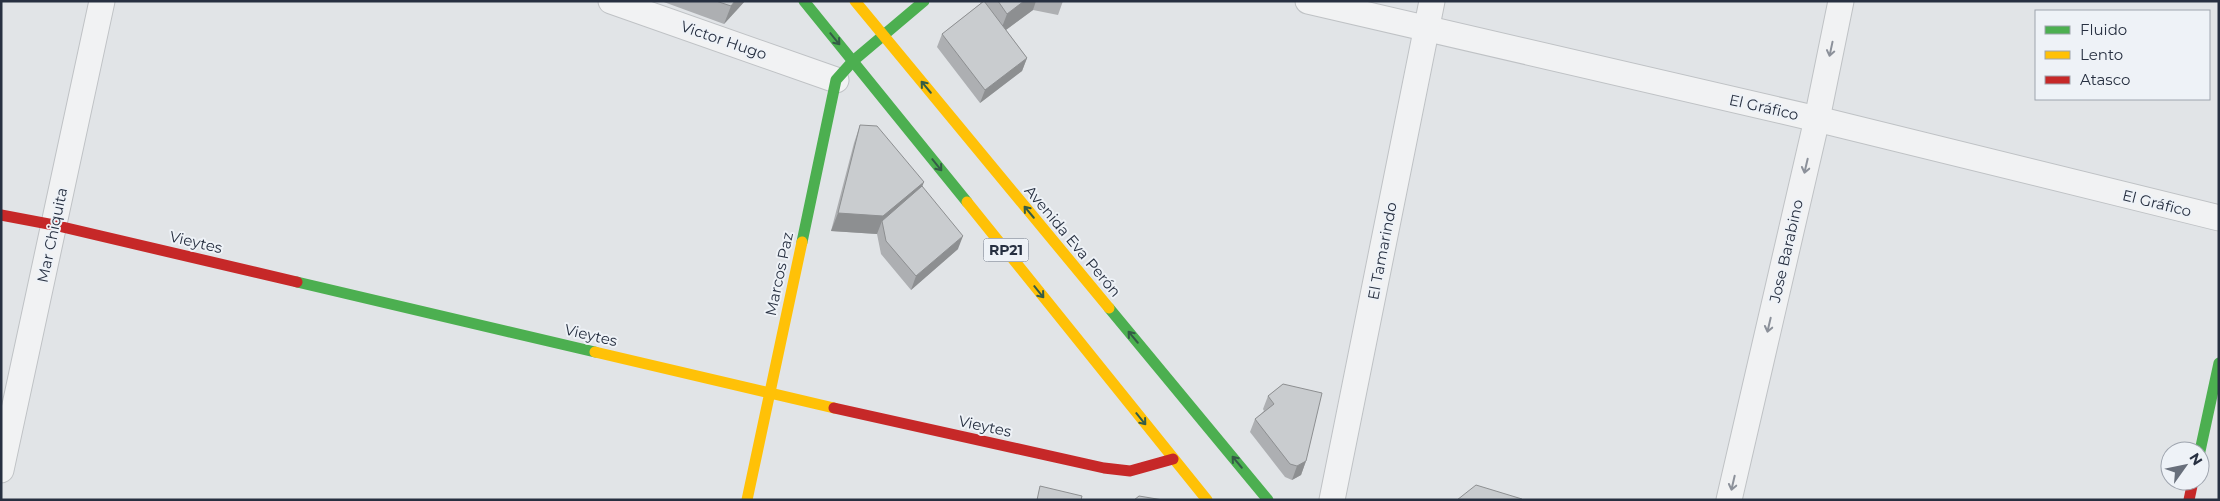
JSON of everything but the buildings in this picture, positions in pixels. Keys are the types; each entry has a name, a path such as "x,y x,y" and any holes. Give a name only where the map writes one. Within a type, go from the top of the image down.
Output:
{"street":[{"name":"Mar Chiquita","path":"1,470 102,1"},
{"name":"Victor Hugo","path":"612,1 836,80"},
{"name":"RP21","path":"804,1 1207,500"},
{"name":"Avenida Eva Perón","path":"855,1 1268,500"},
{"name":"Marcos Paz","path":"747,500 836,80 853,61 924,1"},
{"name":"El Gráfico","path":"1308,1 1817,119 2219,218"},
{"name":"El Tamarindo","path":"1332,500 1432,1"},
{"name":"Jose Barabino","path":"1729,500 1817,119 1841,1"},
{"name":"Vieytes","path":"1,215 54,224 770,392 1104,468 1130,471 1173,458"},
{"path":"2202,441 2219,363"}],"traffic: fast":[{"path":"804,1 967,202"},
{"path":"802,242 836,80 853,61 924,1"},
{"path":"297,282 595,352"},
{"path":"1109,308 1268,500"},
{"path":"2202,441 2219,363"}],"traffic: slow":[{"path":"855,1 1109,308"},
{"path":"967,202 1207,500"},
{"path":"747,500 802,242"},
{"path":"595,352 834,408"}],"traffic: jam":[{"path":"1,215 54,225 297,282"},
{"path":"834,408 1104,468 1130,471 1173,459"},
{"path":"2189,500 2191,491"}]}
